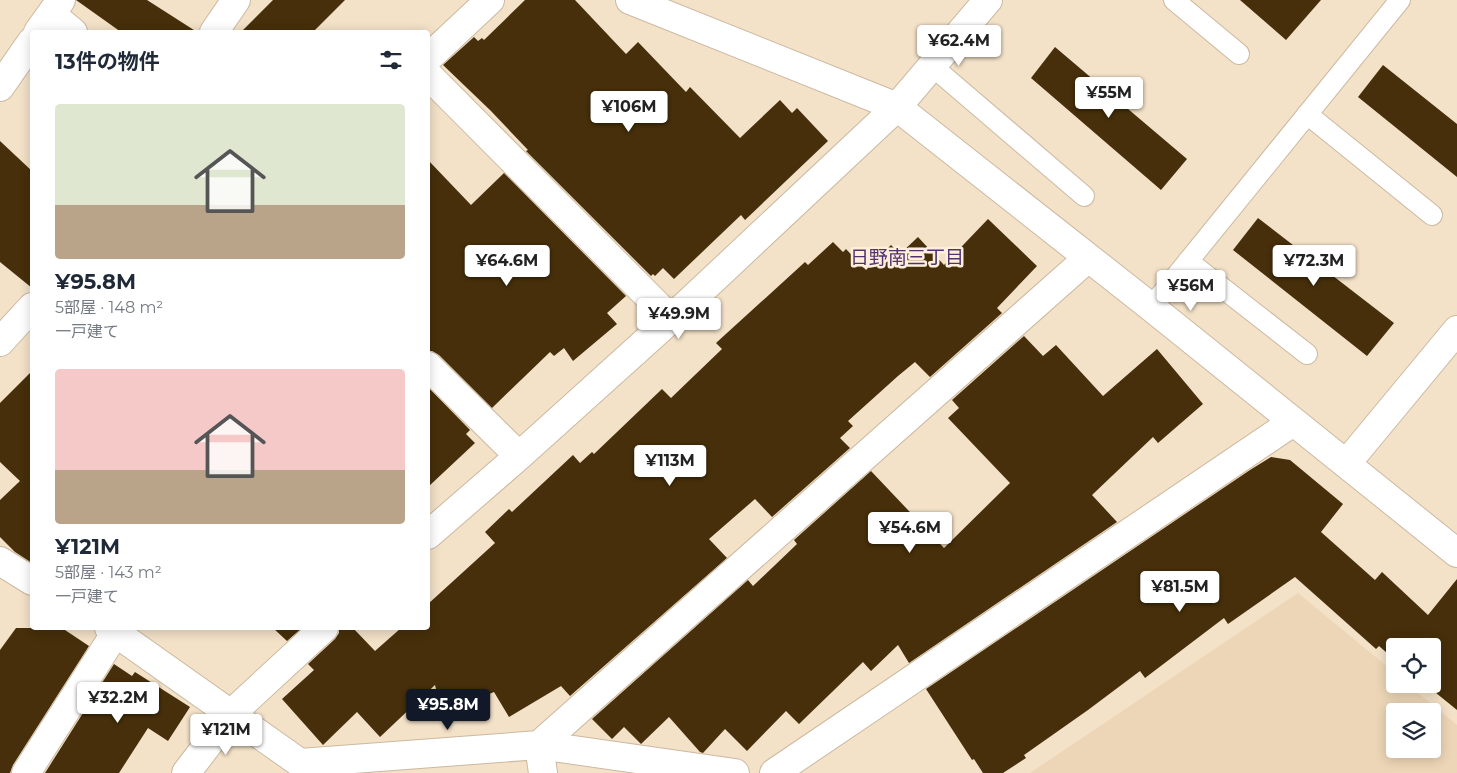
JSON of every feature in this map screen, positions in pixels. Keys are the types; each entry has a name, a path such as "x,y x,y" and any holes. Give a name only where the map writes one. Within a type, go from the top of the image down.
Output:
{"street":[{"path":"215,30 236,0"},
{"path":"430,56 490,0"},
{"path":"630,0 897,107 1151,307 1457,553"},
{"path":"430,533 671,319 897,107 988,0"},
{"path":"50,16 70,30"},
{"path":"0,87 30,44"},
{"path":"430,77 671,319"},
{"path":"539,745 1088,258"},
{"path":"0,342 30,309"},
{"path":"1346,464 1457,330"},
{"path":"430,368 519,456"},
{"path":"774,773 1293,422"},
{"path":"0,561 30,580"},
{"path":"26,773 113,630 232,713 301,768 539,745 735,773"},
{"path":"186,773 232,713 322,630"},
{"path":"539,745 542,773"}],"lane":[{"path":"1174,0 1239,54"},
{"path":"1151,307 1400,0"},
{"path":"932,66 1084,196"},
{"path":"1308,114 1432,215"},
{"path":"1188,261 1307,354"}],"shaded area":[{"path":"1298,593 1386,666 1386,693 1418,693 1430,703 1386,703 1386,758 1441,758 1441,712 1457,725 1457,773 1030,773"}],"building":[{"path":"76,0 147,0 194,30 118,30"},
{"path":"273,0 345,0 315,30 243,30"},
{"path":"525,0 575,0 626,54 638,42 686,92 690,87 740,138 780,100 792,113 797,108 828,141 745,220 741,215 674,279 663,268 655,276 653,274 651,276 526,151 528,150 491,111 443,65 474,37 478,41 482,38 484,40"},
{"path":"1240,0 1321,0 1286,40"},
{"path":"1055,47 1187,159 1161,190 1031,78"},
{"path":"1383,65 1457,124 1457,177 1358,97"},
{"path":"0,141 30,169 30,286 0,262"},
{"path":"430,162 471,205 504,173 626,296 607,313 617,324 573,361 564,348 554,356 550,352 492,408 439,355 430,351"},
{"path":"1258,218 1394,323 1367,356 1233,250"},
{"path":"988,219 1037,266 997,308 1002,313 930,377 915,362 848,421 853,426 840,438 850,448 772,517 755,499 709,539 727,558 570,696 561,686 509,717 494,692 442,714 435,685 380,737 357,712 323,745 282,699 314,670 308,664 335,639 339,630 355,630 375,651 399,630 430,630 430,602 495,543 485,532 509,509 512,512 573,455 580,463 592,452 594,454 662,389 671,398 722,349 716,343 805,262 808,265 833,242 843,252 846,249 866,270 891,245 900,254 918,237 944,265"},
{"path":"1024,336 1043,356 1056,345 1103,396 1157,349 1203,404 1158,443 1153,437 1092,495 1117,522 909,663 898,645 871,671 863,662 799,724 786,711 747,751 725,729 703,753 700,752 669,717 641,744 624,727 612,739 592,719 748,580 753,586 797,544 794,540 871,471 944,548 1010,483 948,418 959,408 952,400"},
{"path":"30,373 30,562 15,552 0,537 0,500 20,481 0,462 0,403"},
{"path":"430,389 470,430 466,434 475,443 430,485"},
{"path":"1271,457 1290,460 1343,504 1321,532 1375,580 1382,572 1428,615 1457,579 1457,710 1436,693 1441,693 1441,638 1386,638 1386,652 1379,646 1376,649 1295,577 1228,624 1224,618 1145,678 1140,671 1024,755 1026,758 1003,773 983,773 974,759 972,760 926,689"},
{"path":"16,628 65,630 89,646 13,765 10,773 0,773 0,650"},
{"path":"275,630 300,630 287,641"},
{"path":"114,664 132,676 135,672 190,707 168,741 148,728 119,773 45,773"}],"district":[{"name":"日野南三丁目","path":"907,257"}]}
